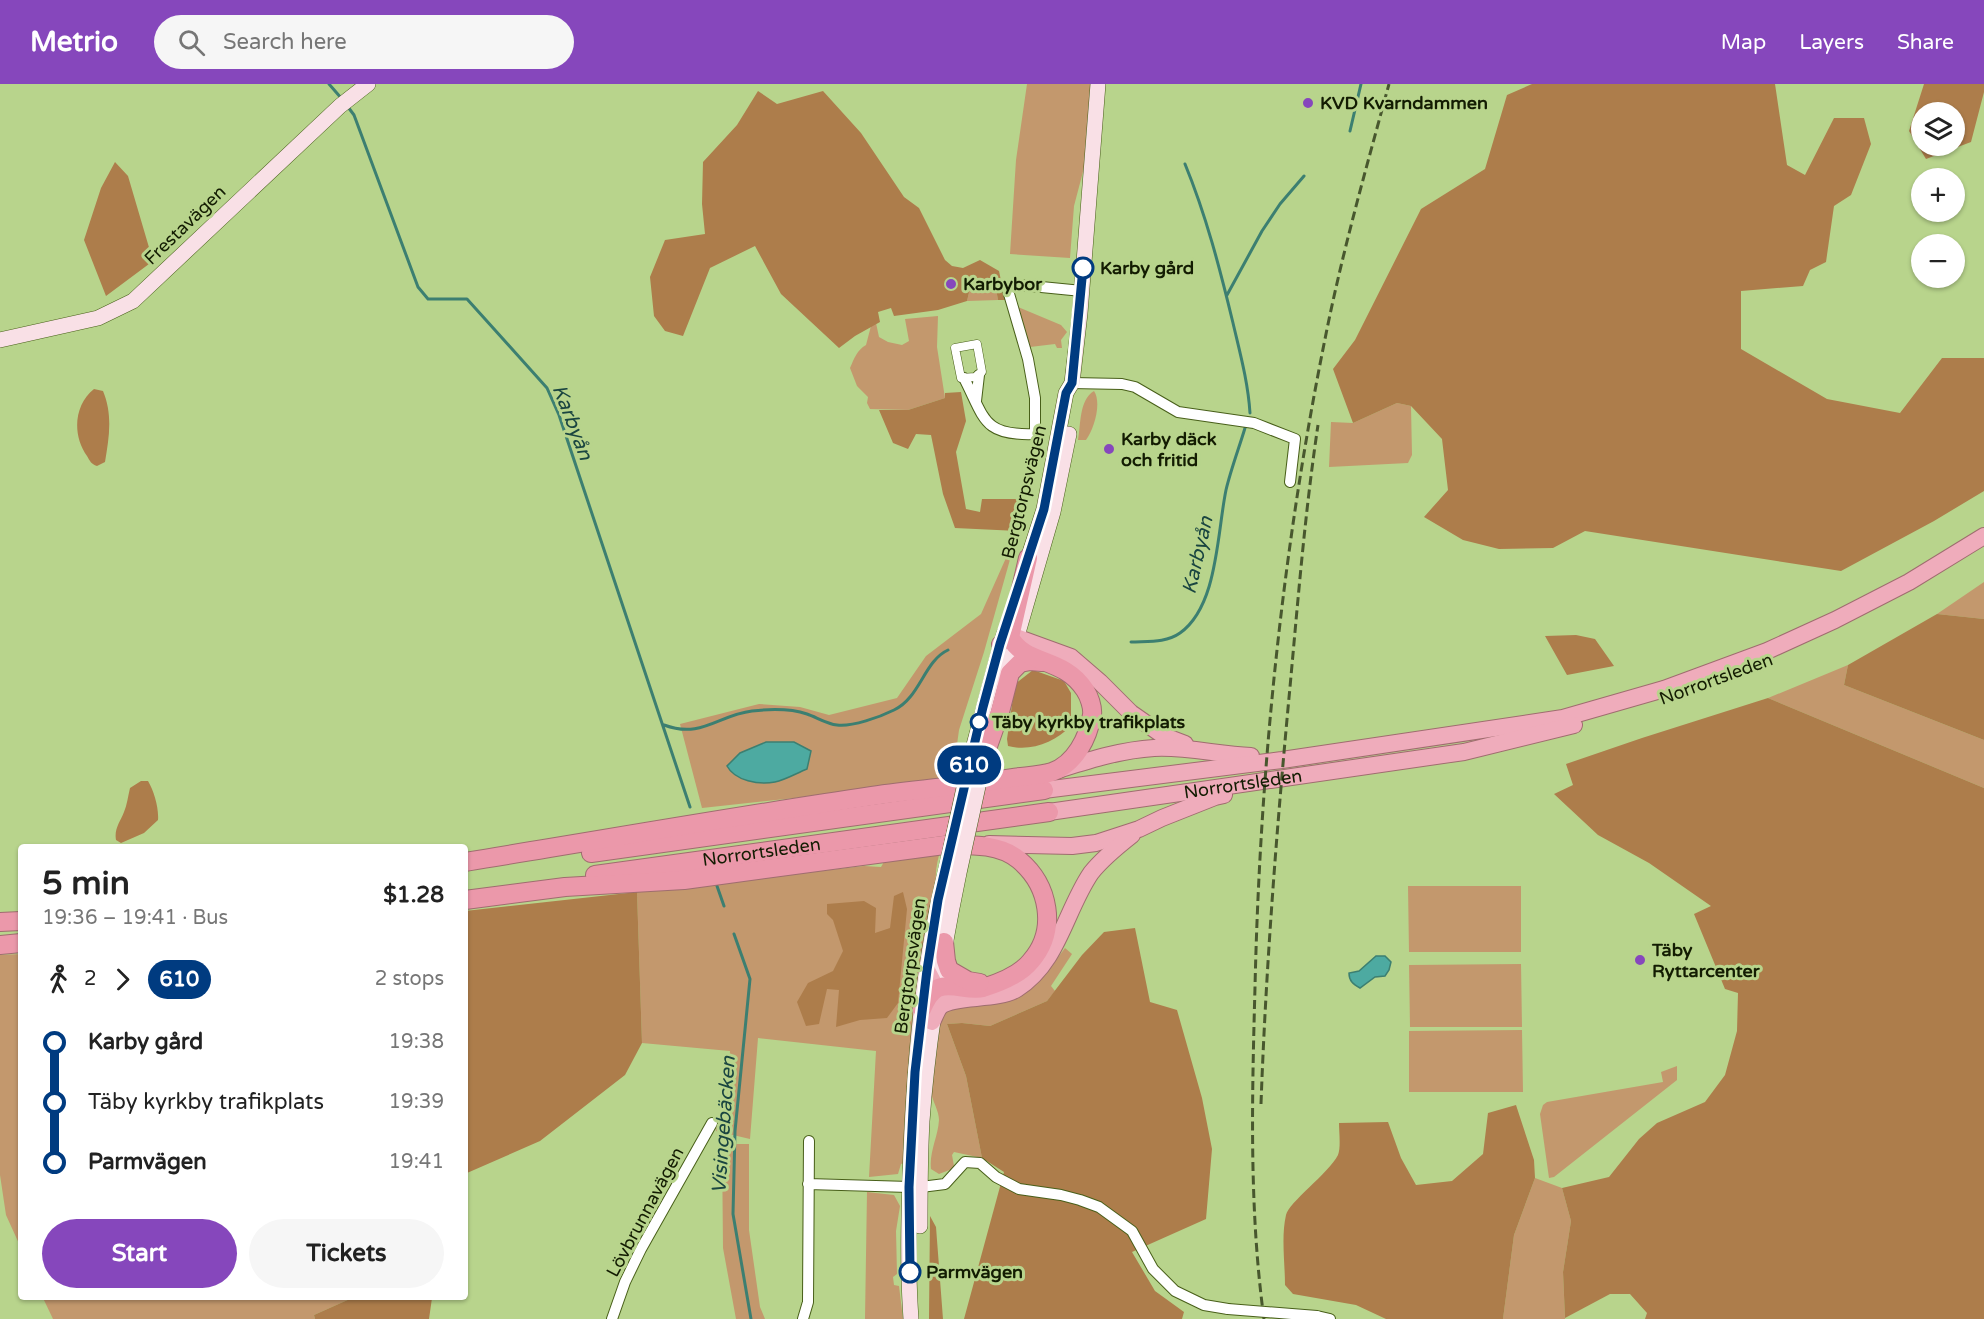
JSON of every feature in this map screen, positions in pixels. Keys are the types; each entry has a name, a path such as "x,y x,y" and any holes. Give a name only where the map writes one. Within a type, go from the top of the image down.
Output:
{"highway":[{"name":"Norrortsleden","path":"468,871 1044,790 1282,760 1563,718 1664,689 1767,651 1835,620 1909,582 1984,536"},
{"name":"Norrortsleden","path":"468,893 1464,752 1561,729 1705,687 1781,656 1865,615 1940,574 1984,546"},
{"path":"1010,641 1028,558"},
{"path":"1010,641 1022,652 1069,671 1088,695 1093,713 1084,742 1071,759 1053,772"},
{"path":"1010,641 1071,657 1094,676 1131,713 1164,736 1200,750 1221,755 1252,756 1354,748"},
{"path":"981,755 1000,712 1010,673 1020,663 1030,661 1054,664"},
{"path":"468,862 851,800 1053,772 1109,755 1135,750 1156,748 1200,750"},
{"path":"468,900 565,887 684,880 944,845 1072,846 1096,843 1139,829 1215,797 1464,752"},
{"path":"927,1016 950,1001 971,1000 1016,990 1033,976 1049,957 1092,872 1139,829"},
{"path":"927,1016 929,995 937,989 946,986 982,988 999,981 1019,972 1031,962 1043,942 1048,915 1042,888 1034,874 1017,858 993,848 976,845"},
{"path":"0,922 18,921"},
{"path":"945,942 946,962 949,970 968,981 985,984 999,981"},
{"path":"0,945 18,943"},
{"path":"927,970 937,989 949,996 971,1000"}],"main road":[{"name":"Frestavägen","path":"0,340 98,318 133,300 345,102 368,84"},
{"name":"Bergtorpsvägen","path":"937,989 953,871 1010,641 1053,512 1072,418 1075,392 1072,383 1082,291 1098,84"},
{"name":"Bergtorpsvägen","path":"1028,558 1044,509 1066,393 1072,383"},
{"name":"Bergtorpsvägen","path":"917,1319 915,1072 927,1016 927,970 938,900 953,871"},
{"name":"Bergtorpsvägen","path":"911,1319 915,1187"}],"street":[{"path":"976,401 979,375 983,368 977,344 955,348 961,378 964,378 985,420 992,428 1016,435 1035,434 1035,398 1032,378 1007,287 1021,285 1082,291"},
{"path":"964,378 979,375"},
{"path":"1072,383 1113,382 1135,387 1178,412 1254,423 1295,439 1290,482"},
{"name":"Lövbrunnavägen","path":"612,1319 625,1282 641,1249 712,1123"},
{"path":"803,1319 808,1302 809,1141"},
{"path":"808,1184 915,1187 945,1184 965,1162 980,1163 996,1177 1019,1189 1080,1200 1099,1208 1132,1231 1153,1269 1175,1291 1204,1305 1330,1319"}],"shaded area":[{"path":"1027,84 1092,84 1085,164 1074,206 1070,258 1010,254 1016,160"},
{"path":"1532,84 1775,84 1787,165 1805,175 1834,118 1864,118 1871,144 1851,195 1834,206 1826,262 1810,270 1803,286 1741,291 1741,349 1827,399 1900,413 1942,358 1984,358 1984,491 1841,571 1585,531 1553,548 1499,549 1463,540 1424,517 1448,490 1442,439 1411,406 1397,403 1353,423 1333,369 1355,340 1421,209 1485,169 1507,95"},
{"path":"1924,84 1984,84 1971,142 1965,144 1965,102 1918,102"},
{"path":"758,91 777,104 823,91 861,133 904,197 919,208 945,260 952,266 963,268 980,260 999,271 1005,300 998,300 995,283 972,280 967,301 938,310 894,316 891,308 878,312 880,322 839,348 781,294 755,246 710,268 683,336 665,331 654,316 650,277 665,240 705,234 702,204 703,162 737,125"},
{"path":"115,162 128,176 153,261 106,296 84,240 101,188"},
{"path":"972,280 995,283 998,300 967,301"},
{"path":"1018,307 1061,325 1067,332 1061,340 1062,348 1057,348 1055,344 1030,347"},
{"path":"938,316 937,347 945,398 908,410 870,409 867,403 868,397 857,386 850,368 858,352 866,345 871,326 876,323 879,337 902,345 909,341 905,319"},
{"path":"94,389 103,391 109,418 105,462 97,466 91,462 82,448 77,430 82,403"},
{"path":"1094,391 1097,409 1094,423 1086,440 1078,440 1083,406"},
{"path":"961,392 966,421 956,452 966,509 980,512 982,499 1023,499 1021,524 1018,531 955,528 943,494 931,435 916,434 908,449 893,443 879,410 908,410 945,398 945,393"},
{"path":"1397,403 1411,406 1412,455 1408,463 1329,467 1331,422 1353,423"},
{"path":"1018,531 959,730 952,781 702,808 680,724 759,704 800,707 829,715 897,698 926,656 981,614"},
{"path":"1984,582 1984,619 1937,614"},
{"path":"1937,614 1984,619 1984,740 1844,685 1848,665"},
{"path":"1576,635 1595,639 1614,666 1567,675 1545,636"},
{"path":"1848,665 1844,685 1984,740 1984,788 1768,698"},
{"path":"1033,670 1064,681 1071,693 1071,726 1058,737 1034,747 1008,746 1015,684"},
{"path":"1768,698 1984,788 1984,1319 1645,1319 1647,1313 1630,1294 1610,1294 1565,1318 1563,1272 1571,1221 1562,1188 1609,1177 1639,1139 1657,1123 1705,1102 1725,1075 1737,1031 1738,993 1725,989 1694,914 1711,906 1649,863 1598,835 1554,794 1573,785 1566,764"},
{"path":"141,781 148,781 152,790 157,805 158,820 144,833 121,843 116,840 117,829 130,788"},
{"path":"941,848 936,868 937,888 905,1163 901,1164 898,1174 869,1177 876,1051 758,1038 750,1139 716,1131 715,1123 727,1102 730,1051 642,1043 637,892 864,866 881,867 885,860"},
{"path":"1408,886 1521,886 1521,952 1409,952"},
{"path":"637,892 642,1043 625,1075 540,1141 468,1173 468,911"},
{"path":"903,892 907,909 898,1003 887,1018 860,1020 836,1027 839,990 827,989 819,1024 806,1026 797,1002 808,983 833,971 843,951 833,920 827,914 827,904 864,901 876,908 875,933 890,928 894,896"},
{"path":"1135,928 1150,1002 1177,1010 1202,1098 1212,1149 1206,1219 1132,1252 1155,1291 1184,1312 1182,1319 964,1319 1004,1172 982,1158 966,1076 947,1024 990,1026 1047,1001 1082,955 1104,932"},
{"path":"1065,948 1072,954 1051,986 1055,991 1047,1001 990,1026 947,1024 966,1076 982,1158 954,1152 952,1169 939,1174 931,1169 931,1157 939,1120 931,1093 931,1076 943,1011 1048,971"},
{"path":"18,954 18,1241 6,1215 0,1175 0,955"},
{"path":"1521,964 1522,1027 1410,1027 1409,965"},
{"path":"1522,1030 1523,1092 1409,1092 1409,1031"},
{"path":"1677,1066 1677,1080 1554,1177 1549,1178 1540,1114 1543,1105 1547,1102 1663,1082 1661,1072"},
{"path":"1516,1105 1534,1160 1535,1178 1514,1235 1503,1319 1386,1319 1356,1305 1293,1294 1285,1285 1283,1241 1286,1215 1294,1203 1326,1171 1338,1155 1339,1123 1388,1122 1401,1158 1416,1185 1452,1181 1483,1154 1488,1113"},
{"path":"722,1144 749,1144 749,1230 760,1307 765,1319 736,1319 723,1248"},
{"path":"1535,1178 1562,1188 1571,1221 1563,1272 1565,1319 1503,1319 1514,1235"},
{"path":"867,1192 894,1195 900,1206 896,1231 897,1274 893,1277 894,1285 899,1286 903,1319 865,1319"},
{"path":"930,1216 936,1227 943,1319 929,1319"},
{"path":"44,1300 348,1300 314,1315 315,1319 53,1319"},
{"path":"348,1300 432,1300 429,1319 315,1319 314,1315"}],"water":[{"path":"766,742 794,742 811,751 807,769 779,781 762,783 741,778 727,766 740,753"},
{"path":"1376,956 1385,956 1391,962 1389,970 1385,976 1375,977 1360,988 1352,982 1349,973 1359,971"}],"waterway":[{"name":"Karbyån","path":"329,84 342,99"},
{"path":"1350,131 1361,84"},
{"name":"Karbyån","path":"348,107 354,115 418,287 428,299 467,299 547,388 559,415 690,807"},
{"path":"1185,164 1206,222 1223,283 1243,368 1250,413"},
{"path":"1227,295 1262,231 1280,204 1304,176"},
{"name":"Karbyån","path":"1131,642 1157,641 1175,636 1193,621 1202,605 1214,568 1226,490 1245,428"},
{"path":"664,725 677,729 700,728 740,713 773,709 800,712 837,725 858,723 881,716 903,704 916,689 933,662 948,650"},
{"name":"Visingebäcken","path":"717,886 724,906"},
{"name":"Visingebäcken","path":"734,934 750,979 735,1131 733,1214 751,1319"}],"railway":[{"path":"1264,1319 1254,1195 1253,1070 1262,824 1276,662 1297,500 1325,339 1363,179 1389,84"},
{"path":"1261,1104 1269,947 1281,791 1302,556 1318,425"}],"bus line":[{"name":"610","path":"910,1272 909,1187 915,1072 938,900 971,756 1000,644 1044,509 1066,393 1072,383 1083,268"}],"place":[{"name":"KVD Kvarndammen","path":"1308,103"},
{"name":"Karby gård","path":"1083,268"},
{"name":"Karbybor","path":"951,284"},
{"name":"Karby däck och fritid","path":"1109,449"},
{"name":"Täby kyrkby trafikplats","path":"979,722"},
{"name":"Täby Ryttarcenter","path":"1640,960"},
{"name":"Parmvägen","path":"910,1272"}]}
